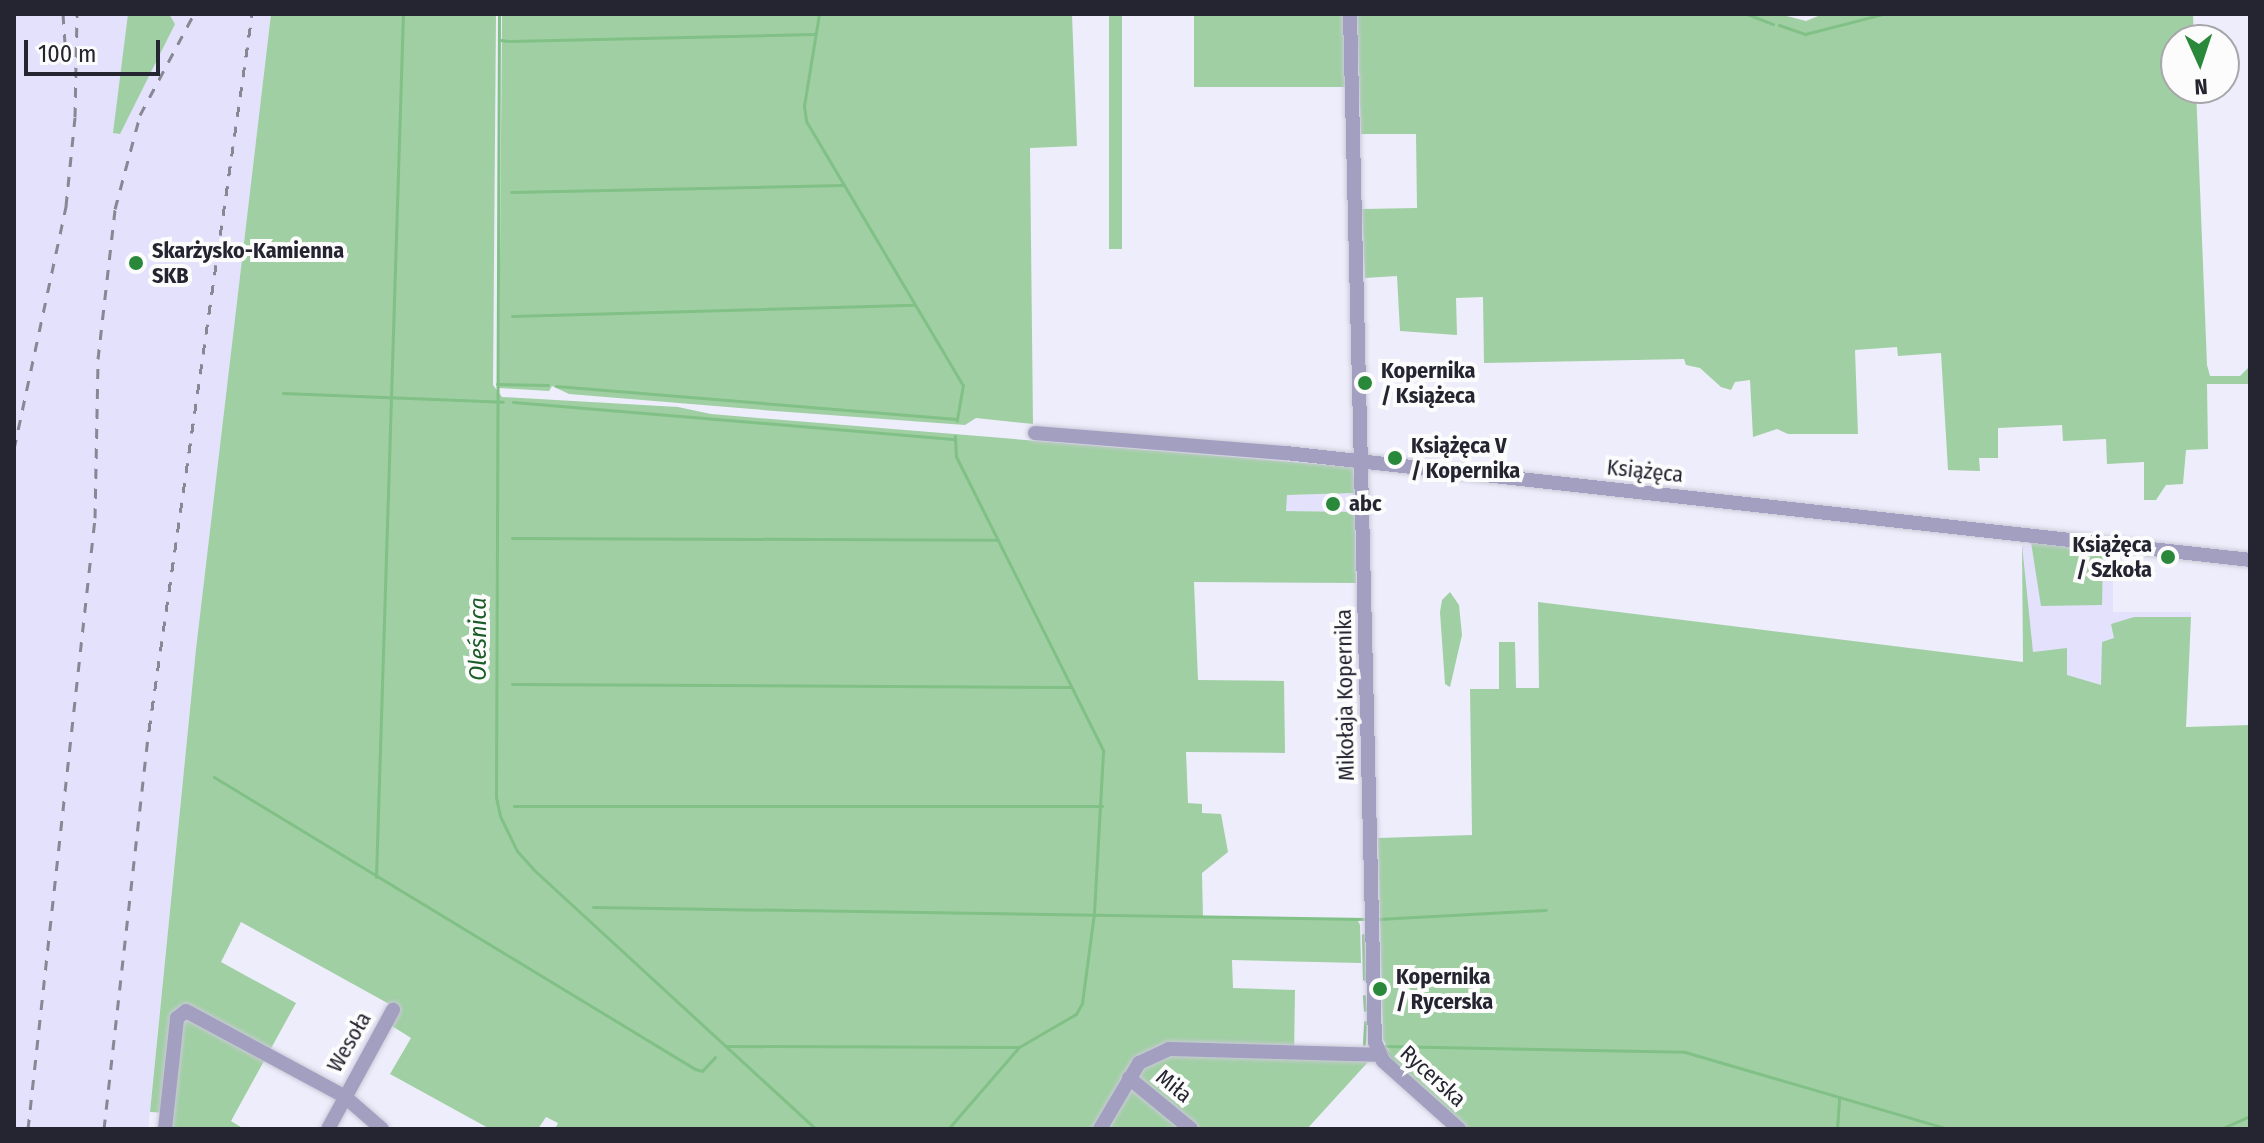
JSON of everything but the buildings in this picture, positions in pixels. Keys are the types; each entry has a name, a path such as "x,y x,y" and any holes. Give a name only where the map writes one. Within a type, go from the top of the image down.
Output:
{"street":[{"name":"Mikołaja Kopernika","path":"1350,14 1378,1055"},
{"name":"Książęca","path":"1035,433 1361,462 2250,560"},
{"name":"Wesoła","path":"328,1129 393,1010"},
{"path":"165,1129 177,1018 183,1011 344,1096"},
{"path":"1100,1129 1129,1078 1150,1055 1169,1049 1378,1055"},
{"name":"Rycerska","path":"1378,1055 1459,1129"},
{"name":"Miła","path":"1129,1078 1191,1129"},
{"name":"Wesoła","path":"344,1096 382,1129"}],"shaded area":[{"path":"14,14 271,14 196,649 148,1129 14,1129"},
{"path":"1355,493 1355,512 1286,511 1286,495"},
{"path":"2022,545 2113,558 2113,612 2191,612 2186,727 2026,734"}],"green space":[{"path":"128,14 169,14 175,24 120,134 113,133"},
{"path":"271,14 496,14 493,385 502,397 678,407 711,414 1353,467 1355,493 1287,495 1286,511 1355,512 1356,583 1194,582 1198,680 1284,681 1285,753 1186,752 1188,803 1202,804 1202,813 1221,814 1228,852 1202,873 1203,918 1357,919 1360,925 1361,963 1232,960 1233,988 1295,990 1294,1057 1368,1062 1307,1129 555,1129 558,1123 546,1117 538,1129 490,1129 390,1074 411,1038 392,1026 400,1010 241,922 221,962 296,1003 231,1121 244,1129 166,1129 169,1113 150,1112 196,649"},
{"path":"502,14 1072,14 1077,146 1030,148 1033,424 976,418 965,425 569,394 552,386 549,391 499,388"},
{"path":"1109,14 1122,14 1122,249 1109,249"},
{"path":"1194,14 1346,14 1346,87 1194,87"},
{"path":"1357,14 1779,14 1806,21 1823,14 2193,14 2193,24 2160,24 2160,104 2197,104 2207,365 2210,376 2240,376 2250,366 2250,384 2207,384 2208,449 2186,450 2183,484 2166,485 2156,500 2144,500 2144,462 2107,464 2106,439 2063,441 2062,425 1998,428 1998,458 1979,458 1980,471 1948,470 1941,353 1898,356 1897,347 1855,350 1858,434 1788,434 1777,429 1753,437 1750,380 1735,382 1731,390 1721,387 1700,368 1686,365 1684,359 1484,363 1483,297 1456,298 1457,335 1400,331 1397,276 1365,278 1362,209 1417,208 1416,134 1361,134"},
{"path":"2031,542 2103,550 2102,605 2041,606"},
{"path":"2022,545 2033,652 2067,648 2067,675 2101,685 2102,642 2114,638 2111,624 2134,617 2191,617 2186,727 2250,725 2250,1129 1465,1129 1398,1068 1383,1039 1378,838 1472,835 1470,689 1499,689 1499,642 1515,642 1516,688 1539,688 1538,602 2023,662"},
{"path":"1450,592 1459,605 1462,635 1450,687 1445,684 1440,612 1442,600"}],"waterway":[{"path":"376,877 403,14"},
{"name":"Oleśnica","path":"499,14 496,797 500,816 517,851 533,869 816,1129"},
{"path":"819,14 804,106 806,121 963,385 957,420"},
{"path":"1747,14 1773,24"},
{"path":"1779,25 1805,34 1883,14"},
{"path":"510,41 814,34"},
{"path":"500,40 508,41"},
{"path":"511,192 844,185"},
{"path":"512,316 915,305"},
{"path":"497,384 548,385"},
{"path":"556,386 957,419"},
{"path":"283,393 503,402"},
{"path":"513,402 955,439"},
{"path":"948,1129 1019,1047 1076,1014 1082,1003 1094,913 1103,750 956,457 955,436"},
{"path":"512,538 996,540"},
{"path":"512,684 1071,687"},
{"path":"214,777 695,1069 702,1071 715,1057"},
{"path":"514,806 1102,806"},
{"path":"593,907 1365,919"},
{"path":"1378,919 1546,910"},
{"path":"1363,935 1364,979"},
{"path":"1364,996 1365,1010"},
{"path":"1364,1044 1365,1022"},
{"path":"727,1046 1019,1047"},
{"path":"1384,1046 1685,1052 1949,1129"},
{"path":"1385,1048 1394,1062"},
{"path":"1837,1129 1839,1097"},
{"path":"2225,1127 2250,1116"}],"railway":[{"path":"63,14 66,58"},
{"path":"14,449 66,206 75,117 77,14"},
{"path":"28,1129 95,518 98,359 115,209 140,115 194,14"},
{"path":"104,1129 149,730 252,14"}],"place":[{"name":"Skarżysko-Kamienna SKB","path":"136,263"},
{"name":"Kopernika / Książeca","path":"1365,383"},
{"name":"Książęca V / Kopernika","path":"1395,458"},
{"name":"abc","path":"1333,504"},
{"name":"Książęca / Szkoła","path":"2168,557"},
{"name":"Kopernika / Rycerska","path":"1380,989"}]}
